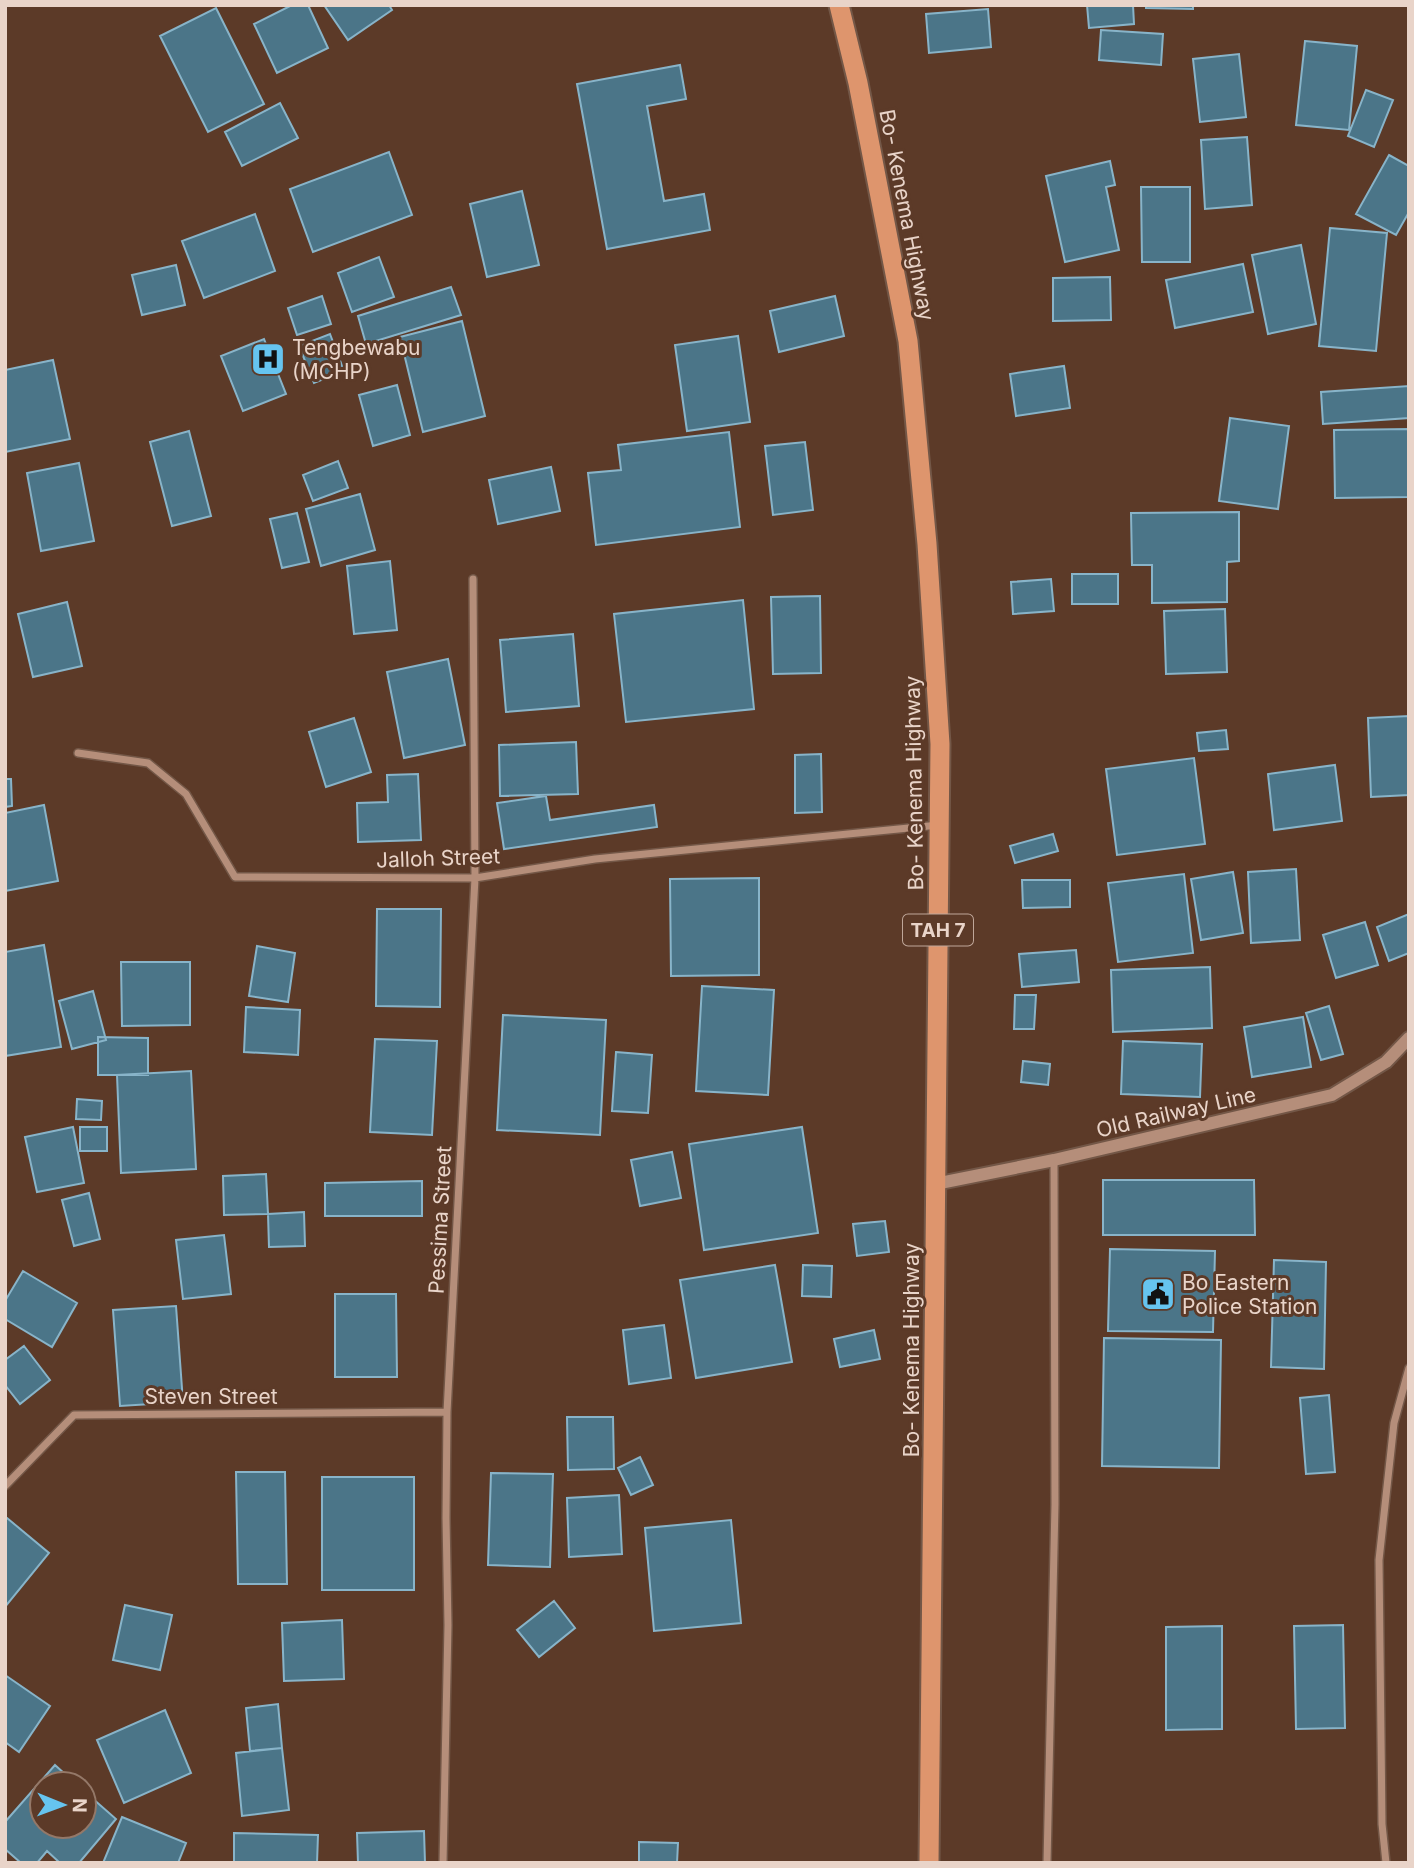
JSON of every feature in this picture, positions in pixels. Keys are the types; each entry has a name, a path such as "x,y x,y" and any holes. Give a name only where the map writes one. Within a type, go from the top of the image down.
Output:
{"highway":[{"name":"Bo- Kenema Highway","path":"839,5 858,83 908,341 928,544 940,744 929,1863"}],"street":[{"name":"Pessima Street","path":"443,1863 448,1625 447,1412 475,878 473,579"},
{"name":"Jalloh Street","path":"78,753 148,763 186,794 235,877 475,878 595,859 939,825"},
{"name":"Old Railway Line","path":"935,1184 1054,1160 1332,1095 1386,1062 1409,1038"},
{"path":"1047,1863 1055,1504 1054,1160"},
{"path":"1386,1863 1382,1824 1380,1560 1394,1423 1409,1368"},
{"name":"Steven Street","path":"5,1486 74,1415 447,1412"}],"building":[{"path":"292,5 308,5 328,48 277,73 254,24"},
{"path":"324,5 389,5 392,10 348,40"},
{"path":"1087,5 1133,5 1134,24 1089,28"},
{"path":"1146,5 1193,5 1193,9 1146,8"},
{"path":"216,8 264,104 208,132 160,36"},
{"path":"988,9 991,47 929,53 926,14"},
{"path":"1101,30 1163,34 1161,65 1099,60"},
{"path":"1305,41 1357,46 1349,130 1296,125"},
{"path":"1239,54 1246,117 1200,122 1193,59"},
{"path":"680,65 686,99 647,106 664,201 704,194 710,230 607,249 577,84"},
{"path":"1366,90 1393,100 1374,147 1348,136"},
{"path":"280,103 298,138 242,166 225,132"},
{"path":"1247,137 1252,205 1205,209 1201,140"},
{"path":"389,152 412,215 313,252 290,189"},
{"path":"1389,155 1409,166 1409,212 1396,235 1356,214"},
{"path":"1110,161 1115,185 1106,187 1119,250 1065,262 1046,176"},
{"path":"1141,187 1190,187 1190,262 1142,262"},
{"path":"522,191 539,265 487,277 470,204"},
{"path":"255,214 275,271 204,298 182,241"},
{"path":"1330,228 1387,233 1376,351 1319,346"},
{"path":"1301,245 1316,324 1268,334 1252,255"},
{"path":"379,257 394,297 352,312 338,273"},
{"path":"1243,264 1253,312 1175,328 1166,280"},
{"path":"176,265 185,305 142,315 132,275"},
{"path":"1110,277 1111,320 1053,321 1053,278"},
{"path":"451,287 461,315 366,344 358,316"},
{"path":"322,296 331,324 297,335 288,308"},
{"path":"835,296 844,336 779,352 770,311"},
{"path":"462,321 485,416 423,432 400,337"},
{"path":"330,334 344,371 314,383 299,346"},
{"path":"738,336 750,422 687,431 675,345"},
{"path":"264,339 286,394 243,411 221,356"},
{"path":"53,360 70,439 5,452 5,370"},
{"path":"1064,366 1070,408 1016,416 1010,374"},
{"path":"397,385 410,435 373,446 359,395"},
{"path":"1409,386 1409,418 1323,424 1321,392"},
{"path":"1230,418 1289,426 1278,509 1219,501"},
{"path":"1409,429 1409,497 1335,498 1334,430"},
{"path":"189,431 211,516 172,526 150,442"},
{"path":"729,432 740,527 596,545 588,473 621,470 618,445"},
{"path":"805,442 813,510 773,515 765,446"},
{"path":"338,461 348,488 313,501 303,475"},
{"path":"79,463 94,541 41,551 27,473"},
{"path":"551,467 560,511 498,524 489,480"},
{"path":"360,494 375,550 321,566 306,509"},
{"path":"1239,512 1239,561 1227,562 1227,602 1152,603 1152,565 1132,565 1131,513"},
{"path":"297,513 309,562 282,568 270,519"},
{"path":"390,561 397,630 354,634 347,566"},
{"path":"1072,574 1118,574 1118,604 1072,604"},
{"path":"1051,579 1054,611 1013,614 1011,582"},
{"path":"820,596 821,673 773,674 771,597"},
{"path":"743,600 754,709 626,722 614,614"},
{"path":"67,602 82,666 33,677 18,614"},
{"path":"1225,609 1227,672 1166,674 1164,611"},
{"path":"573,634 579,706 506,712 500,640"},
{"path":"448,659 465,745 404,758 387,672"},
{"path":"1409,716 1409,795 1371,797 1368,718"},
{"path":"354,718 371,772 326,787 309,732"},
{"path":"1226,730 1228,749 1199,751 1197,733"},
{"path":"576,742 578,794 500,796 499,745"},
{"path":"821,754 822,812 795,813 795,755"},
{"path":"1194,758 1205,844 1117,855 1106,769"},
{"path":"1335,765 1342,821 1274,830 1268,774"},
{"path":"418,774 421,840 358,842 357,803 388,802 387,775"},
{"path":"5,779 11,779 12,806 5,807"},
{"path":"546,796 550,820 654,805 657,827 504,849 497,803"},
{"path":"44,805 58,881 5,891 5,813"},
{"path":"1053,834 1058,851 1015,863 1010,846"},
{"path":"1296,869 1300,940 1251,943 1248,872"},
{"path":"1233,872 1243,933 1201,940 1191,879"},
{"path":"1184,874 1193,953 1118,962 1108,883"},
{"path":"759,878 759,975 671,976 670,879"},
{"path":"1022,880 1070,880 1070,907 1023,908"},
{"path":"377,909 441,909 440,1007 376,1006"},
{"path":"1409,914 1409,953 1389,961 1377,927"},
{"path":"1365,922 1378,965 1336,978 1323,935"},
{"path":"44,945 61,1047 5,1056 5,952"},
{"path":"257,946 295,953 288,1002 249,996"},
{"path":"1076,950 1079,982 1022,987 1019,954"},
{"path":"121,962 190,962 190,1025 122,1026"},
{"path":"1210,967 1212,1028 1113,1032 1111,970"},
{"path":"702,986 774,990 768,1095 696,1091"},
{"path":"93,991 106,1040 72,1049 59,1001"},
{"path":"1015,995 1036,995 1034,1029 1014,1029"},
{"path":"1329,1006 1343,1054 1321,1060 1306,1013"},
{"path":"246,1007 300,1010 298,1055 244,1052"},
{"path":"503,1015 606,1020 600,1135 497,1130"},
{"path":"1303,1017 1311,1067 1252,1077 1244,1027"},
{"path":"98,1037 148,1038 148,1075 98,1075"},
{"path":"375,1039 437,1041 432,1135 370,1132"},
{"path":"1123,1041 1202,1044 1200,1097 1121,1094"},
{"path":"616,1052 652,1055 648,1113 612,1111"},
{"path":"1023,1061 1050,1064 1048,1085 1021,1082"},
{"path":"191,1071 196,1169 121,1173 117,1075"},
{"path":"77,1099 102,1101 101,1120 76,1119"},
{"path":"73,1127 84,1183 37,1192 25,1137"},
{"path":"80,1127 107,1127 107,1151 80,1151"},
{"path":"802,1127 818,1233 704,1250 689,1144"},
{"path":"672,1152 681,1198 640,1206 631,1160"},
{"path":"266,1174 268,1214 224,1215 223,1176"},
{"path":"1103,1180 1254,1180 1255,1235 1103,1235"},
{"path":"422,1181 422,1216 325,1216 325,1183"},
{"path":"89,1193 100,1239 74,1246 62,1200"},
{"path":"304,1212 305,1246 269,1247 268,1214"},
{"path":"885,1221 889,1252 857,1256 853,1224"},
{"path":"224,1235 231,1294 183,1299 176,1240"},
{"path":"1110,1249 1215,1251 1213,1332 1108,1331"},
{"path":"1274,1260 1326,1262 1324,1369 1271,1367"},
{"path":"775,1265 792,1362 696,1378 680,1280"},
{"path":"803,1265 832,1266 831,1297 802,1296"},
{"path":"23,1271 77,1303 52,1347 5,1319 5,1301"},
{"path":"335,1294 396,1294 397,1377 335,1377"},
{"path":"176,1306 183,1402 120,1406 113,1310"},
{"path":"664,1325 671,1378 629,1384 623,1330"},
{"path":"874,1330 880,1359 840,1367 834,1339"},
{"path":"1104,1338 1221,1340 1219,1468 1102,1466"},
{"path":"24,1346 50,1380 20,1404 5,1385 5,1360"},
{"path":"1329,1395 1335,1472 1306,1474 1300,1398"},
{"path":"567,1417 613,1417 614,1469 568,1470"},
{"path":"640,1457 653,1485 631,1495 618,1468"},
{"path":"236,1472 285,1472 287,1584 238,1584"},
{"path":"491,1473 553,1474 550,1567 488,1565"},
{"path":"322,1477 414,1477 414,1590 322,1590"},
{"path":"619,1495 622,1554 569,1557 567,1498"},
{"path":"7,1518 49,1553 5,1607 5,1520"},
{"path":"731,1520 741,1623 654,1631 645,1528"},
{"path":"554,1601 575,1628 539,1657 517,1630"},
{"path":"125,1605 172,1615 160,1670 113,1660"},
{"path":"342,1620 344,1679 284,1681 282,1623"},
{"path":"1343,1625 1345,1728 1296,1729 1294,1626"},
{"path":"1222,1626 1222,1729 1166,1730 1166,1627"},
{"path":"5,1675 50,1706 19,1752 5,1742"},
{"path":"278,1704 282,1748 250,1751 246,1708"},
{"path":"165,1710 191,1773 124,1803 97,1740"},
{"path":"282,1748 289,1810 242,1816 236,1753"},
{"path":"28,1796 28,1840 98,1840 98,1803 116,1819 79,1863 60,1863 47,1851 37,1863 21,1863 5,1849 5,1822"},
{"path":"122,1817 186,1843 178,1863 103,1863"},
{"path":"424,1831 425,1863 358,1863 357,1833"},
{"path":"234,1833 318,1835 317,1863 234,1863"},
{"path":"639,1842 678,1843 677,1863 639,1863"}],"place":[{"name":"Tengbewabu (MCHP)","path":"268,359"},
{"name":"Bo Eastern Police Station","path":"1158,1294"}]}
